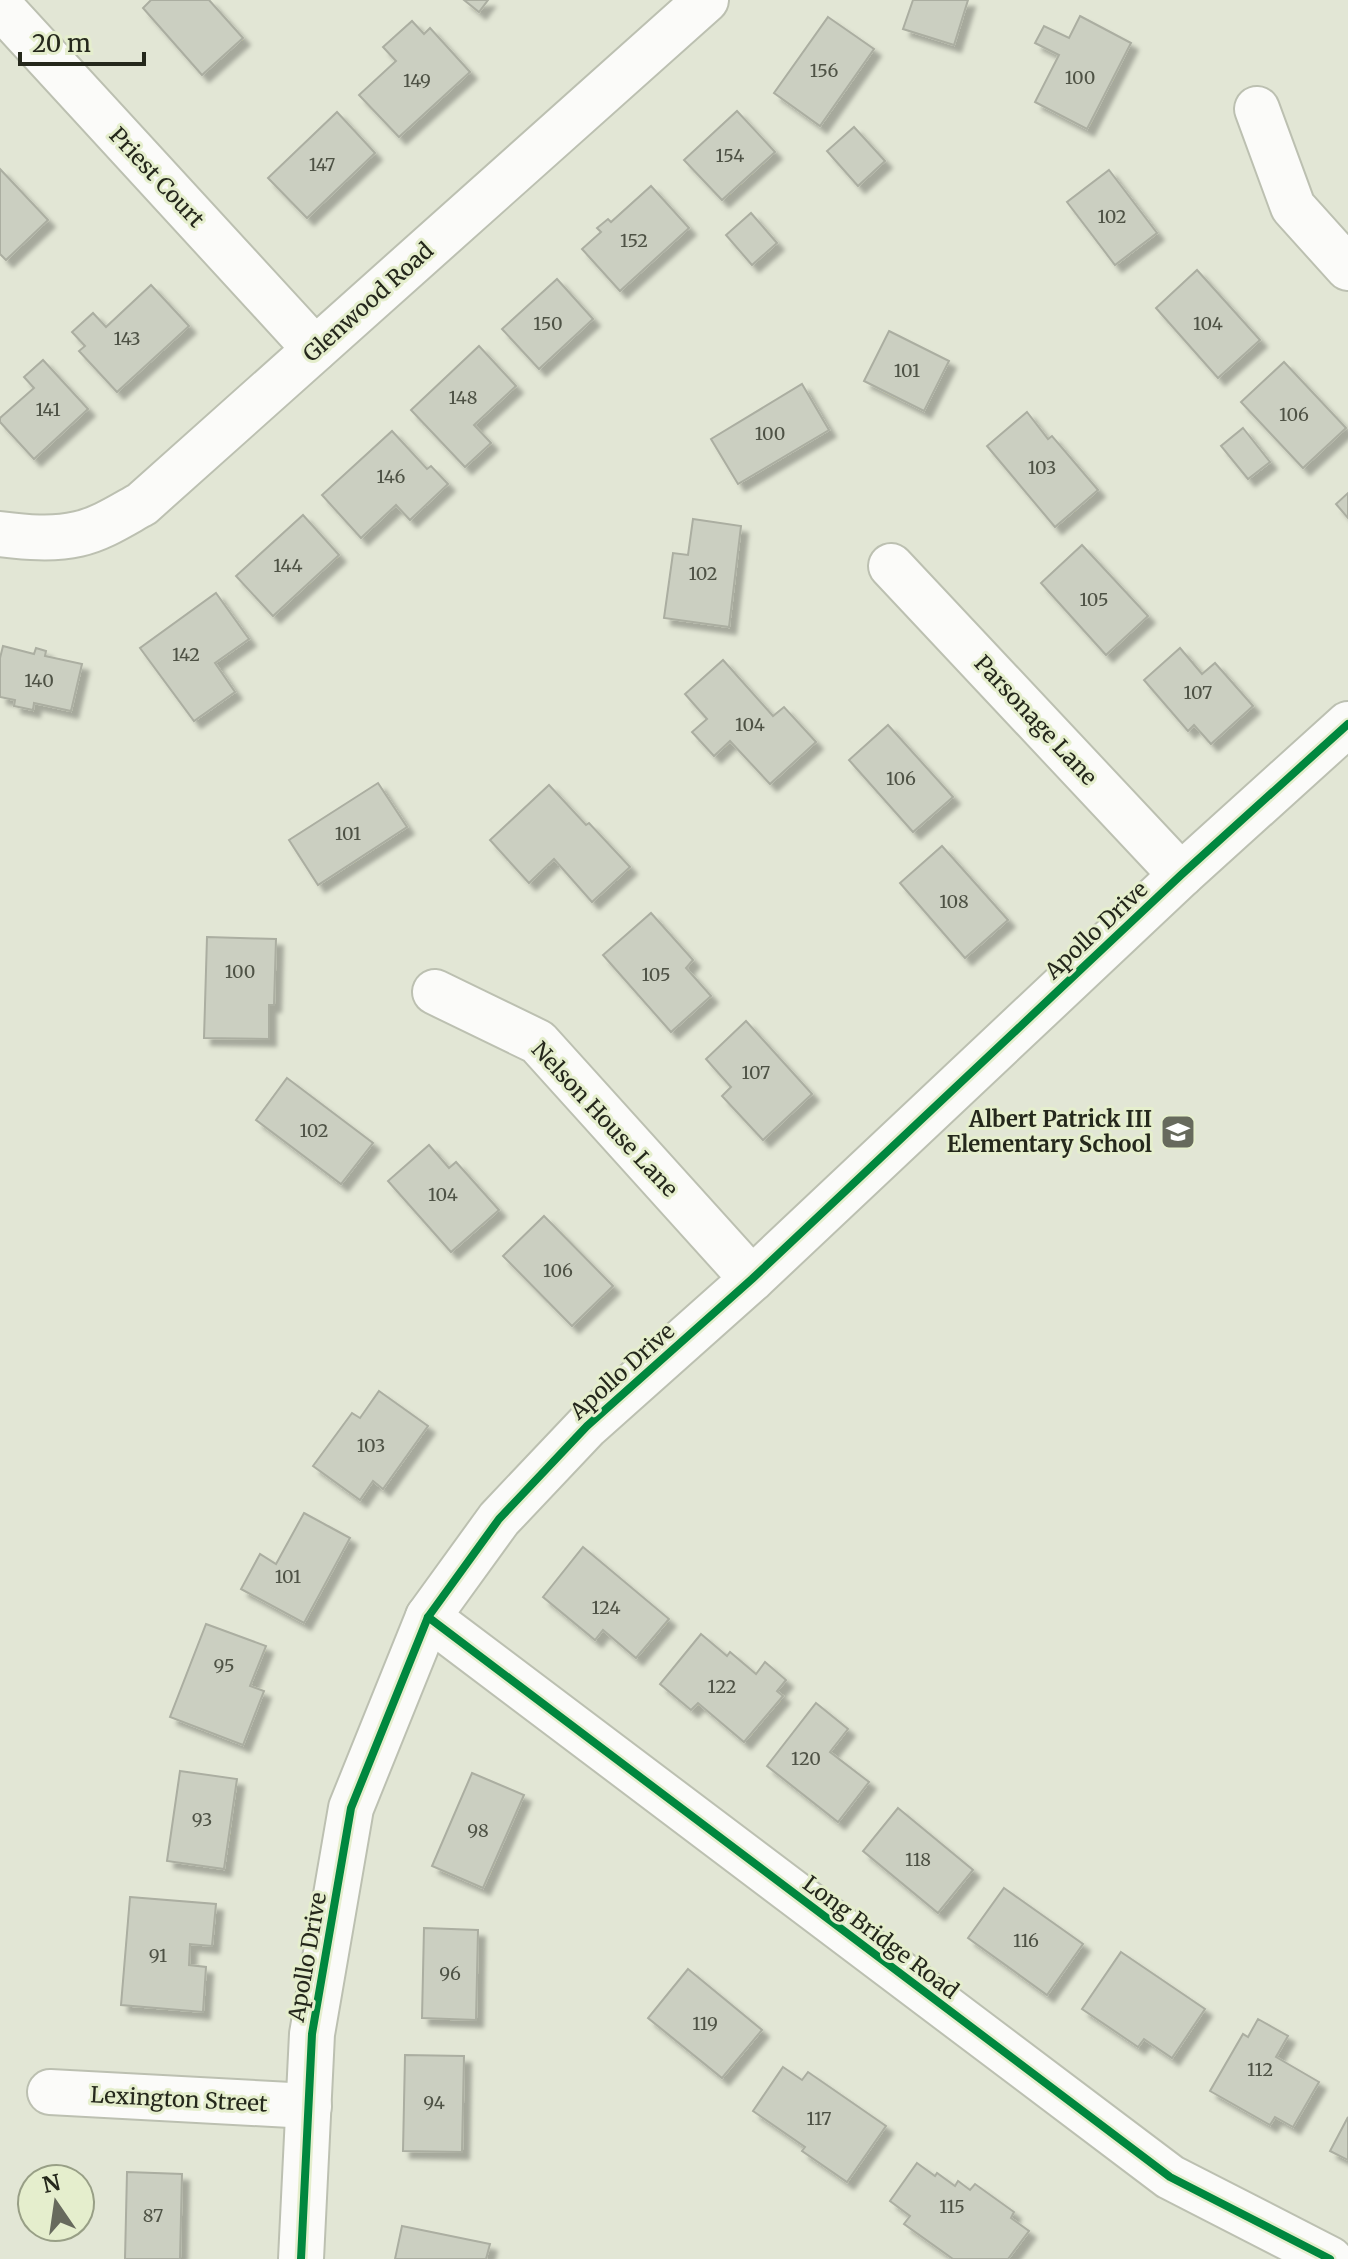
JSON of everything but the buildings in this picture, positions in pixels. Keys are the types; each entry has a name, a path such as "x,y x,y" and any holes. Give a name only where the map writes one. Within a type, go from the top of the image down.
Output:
{"street":[{"name":"Glenwood Road","path":"0,534 31,538 78,534 111,522 142,504 706,0"},
{"name":"Priest Court","path":"0,6 315,349"},
{"path":"1257,109 1293,207 1348,268"},
{"name":"Parsonage Lane","path":"891,566 1181,875"},
{"name":"Apollo Drive","path":"301,2259 312,2034 351,1808 428,1617 499,1519 587,1426 752,1279 1181,875 1348,724"},
{"name":"Nelson House Lane","path":"435,992 538,1042 752,1279"},
{"name":"Long Bridge Road","path":"428,1617 1170,2177 1330,2259"},
{"name":"Lexington Street","path":"50,2092 309,2106"}],"cycle path":[{"path":"301,2259 312,2034 351,1808 428,1617 499,1519 587,1426 752,1279 1181,875 1348,724"},
{"path":"428,1617 1170,2177 1330,2259"}],"place":[{"name":"Albert Patrick III Elementary School","path":"1178,1132"}]}
